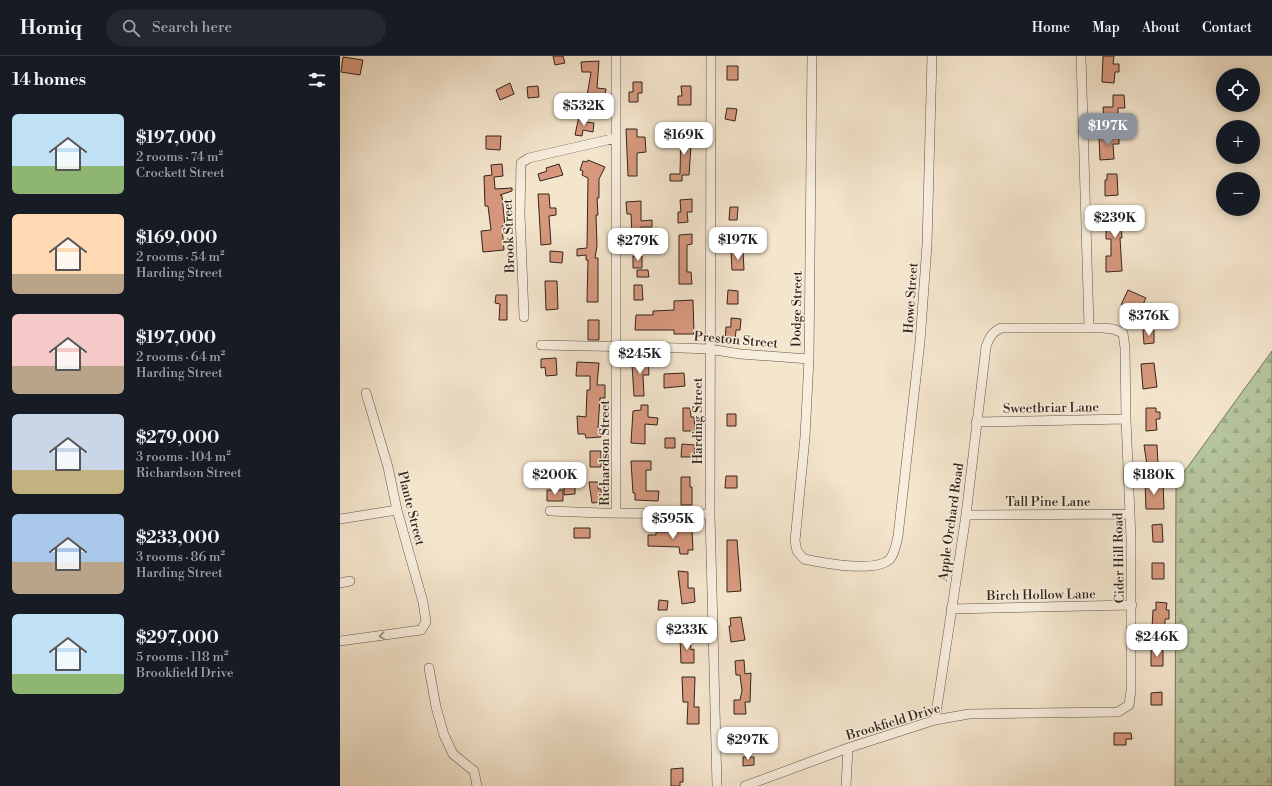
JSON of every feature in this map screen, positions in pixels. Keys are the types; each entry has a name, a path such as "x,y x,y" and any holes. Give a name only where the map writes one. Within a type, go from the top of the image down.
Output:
{"street":[{"name":"Richardson Street","path":"616,56 616,513"},
{"name":"Harding Street","path":"711,56 712,127 709,349 710,514 717,786"},
{"name":"Dodge Street","path":"804,559 797,551 794,541 805,437 809,359 812,56"},
{"name":"Howe Street","path":"804,559 874,566 884,564 891,558 897,541 920,342 926,267 929,205 929,128 932,56"},
{"path":"1081,56 1089,328"},
{"name":"Brook Street","path":"524,317 521,164 529,158 616,138"},
{"name":"Apple Orchard Road","path":"935,720 966,514 976,422 988,340 995,331 1001,328 1089,328"},
{"name":"Cider Hill Road","path":"1089,328 1113,329 1123,333 1125,348 1132,605 1132,690 1131,700 1125,709"},
{"name":"Preston Street","path":"541,345 709,349 740,354 809,359"},
{"name":"Plante Street","path":"340,641 421,630 426,622 423,602 397,510 388,467 366,393"},
{"name":"Sweetbriar Lane","path":"976,422 1126,419"},
{"path":"340,519 397,510"},
{"path":"550,510 616,513 710,514"},
{"name":"Tall Pine Lane","path":"966,514 1130,514"},
{"path":"340,583 350,581"},
{"name":"Birch Hollow Lane","path":"951,610 1132,605"},
{"path":"429,668 436,707 444,736 453,754 474,771 477,786"},
{"name":"Brookfield Drive","path":"745,786 848,748 935,720 969,714 1092,713 1118,712 1125,709"},
{"path":"846,786 848,748"}],"green space":[{"path":"1272,351 1272,786 1175,786 1176,483"}],"building":[{"path":"553,56 563,56 565,63 555,65"},
{"path":"1103,56 1114,56 1113,64 1119,64 1119,72 1115,72 1114,83 1102,82"},
{"path":"343,57 363,60 360,75 341,72"},
{"path":"599,61 597,88 606,89 604,99 587,96 591,72 582,72 581,62"},
{"path":"727,66 738,66 738,80 727,80"},
{"path":"633,82 642,82 642,93 638,93 638,102 629,102 629,92 633,92"},
{"path":"510,83 514,94 500,100 496,90"},
{"path":"538,86 539,97 528,98 527,87"},
{"path":"681,86 691,86 691,105 678,105 678,96 682,96"},
{"path":"1113,95 1124,95 1125,108 1118,108 1118,119 1104,119 1103,107 1113,107"},
{"path":"727,108 737,109 735,121 725,119"},
{"path":"579,116 585,118 585,122 594,123 593,132 583,130 582,136 575,135"},
{"path":"626,129 637,129 637,137 645,137 646,152 637,153 637,176 628,176"},
{"path":"681,130 692,131 689,175 682,175 682,181 670,181 670,174 680,174"},
{"path":"486,136 501,136 500,150 486,149"},
{"path":"1119,136 1119,144 1113,144 1114,159 1100,160 1099,137"},
{"path":"588,160 605,167 599,179 599,198 597,198 598,215 596,215 597,246 595,258 598,258 598,302 587,302 588,260 586,260 586,255 577,256 577,249 587,248 588,178 582,175 583,171 580,170 583,161 587,162"},
{"path":"502,164 503,176 494,177 495,189 512,188 512,191 500,195 502,196 505,226 502,226 504,250 483,252 481,231 491,230 488,206 485,206 484,176 492,175 491,165"},
{"path":"559,164 563,175 540,181 538,174 547,171 546,168"},
{"path":"1107,174 1117,174 1118,195 1105,196 1105,180 1107,180"},
{"path":"538,194 549,194 550,208 556,208 556,215 549,216 551,244 541,245"},
{"path":"692,199 692,212 687,212 688,222 678,223 678,212 681,212 680,200"},
{"path":"641,201 641,221 652,220 652,227 641,227 642,235 632,235 631,214 627,214 626,202"},
{"path":"730,207 738,207 737,220 729,220"},
{"path":"1123,207 1125,225 1121,225 1122,238 1120,238 1122,271 1106,272 1106,256 1111,256 1111,239 1106,239 1108,208"},
{"path":"692,234 692,244 687,245 687,272 691,272 692,284 679,284 679,235"},
{"path":"550,251 563,252 562,263 550,262"},
{"path":"743,251 744,270 732,270 731,252"},
{"path":"633,256 642,256 642,268 633,268"},
{"path":"637,270 648,270 649,277 637,277"},
{"path":"545,281 557,281 558,309 546,310"},
{"path":"634,285 642,285 643,300 634,300"},
{"path":"728,290 738,291 738,304 727,304"},
{"path":"1128,290 1146,298 1139,313 1121,305"},
{"path":"496,295 507,295 507,320 499,320 500,304 495,303"},
{"path":"693,300 694,334 674,334 674,330 635,330 636,315 653,315 653,311 674,310 674,301"},
{"path":"731,318 741,319 740,330 736,330 735,341 725,341 726,327 731,327"},
{"path":"588,320 599,320 599,340 588,340"},
{"path":"1143,330 1154,330 1154,343 1144,344"},
{"path":"648,356 649,375 643,375 644,396 634,396 632,365 638,365 638,357"},
{"path":"556,358 557,375 546,376 545,367 541,368 541,359"},
{"path":"577,362 599,363 597,385 605,385 605,398 600,398 598,428 600,428 601,437 586,438 585,434 578,434 577,416 586,417 587,390 590,390 590,376 576,376"},
{"path":"1154,363 1157,387 1143,389 1141,364"},
{"path":"684,373 685,386 664,388 664,374"},
{"path":"641,405 648,405 648,417 658,418 657,425 645,424 645,444 631,443 633,411 641,410"},
{"path":"683,408 690,408 691,417 694,417 695,431 683,431"},
{"path":"1146,408 1156,408 1156,412 1160,412 1160,419 1156,419 1157,430 1146,431"},
{"path":"727,414 736,414 736,426 727,426"},
{"path":"665,438 675,438 675,448 665,448"},
{"path":"682,444 695,445 694,457 681,457"},
{"path":"1144,445 1157,445 1158,464 1147,465"},
{"path":"590,451 601,451 601,467 590,467"},
{"path":"631,461 651,461 651,470 646,470 646,491 659,491 658,501 635,500 635,493 633,493"},
{"path":"726,476 737,476 737,488 725,488"},
{"path":"681,477 690,477 690,487 692,487 692,505 681,505"},
{"path":"589,482 598,482 598,489 601,489 602,502 592,503"},
{"path":"1145,482 1163,482 1164,509 1146,509"},
{"path":"575,485 575,494 564,495 564,486"},
{"path":"547,490 563,490 563,501 547,501"},
{"path":"1162,524 1163,542 1153,542 1152,525"},
{"path":"574,528 590,528 590,538 574,538"},
{"path":"679,530 692,530 693,550 688,550 688,554 680,554 679,547 648,546 648,535 656,535 656,532 679,532"},
{"path":"727,540 737,540 741,591 727,592"},
{"path":"1152,563 1164,563 1164,579 1152,579"},
{"path":"678,571 688,572 688,588 694,588 695,602 682,604"},
{"path":"659,600 668,601 667,610 658,610"},
{"path":"1156,602 1167,603 1166,610 1169,610 1169,619 1165,619 1165,628 1152,628 1153,610 1156,610"},
{"path":"741,617 745,640 731,642 729,626 731,626 730,618"},
{"path":"690,636 691,650 694,649 694,663 681,663 680,637"},
{"path":"1151,650 1163,650 1163,666 1151,666"},
{"path":"744,660 745,674 751,673 750,702 745,702 746,714 734,714 734,700 740,700 742,691 740,675 736,675 735,661"},
{"path":"682,677 695,677 694,707 699,707 699,724 687,724 688,702 683,702"},
{"path":"1162,692 1162,705 1151,705 1151,693"},
{"path":"1114,733 1131,733 1132,739 1126,739 1126,745 1114,745"},
{"path":"733,735 744,735 743,751 732,750"},
{"path":"743,757 754,757 754,765 743,766"},
{"path":"683,768 683,782 680,782 680,786 671,786 671,769"}]}
